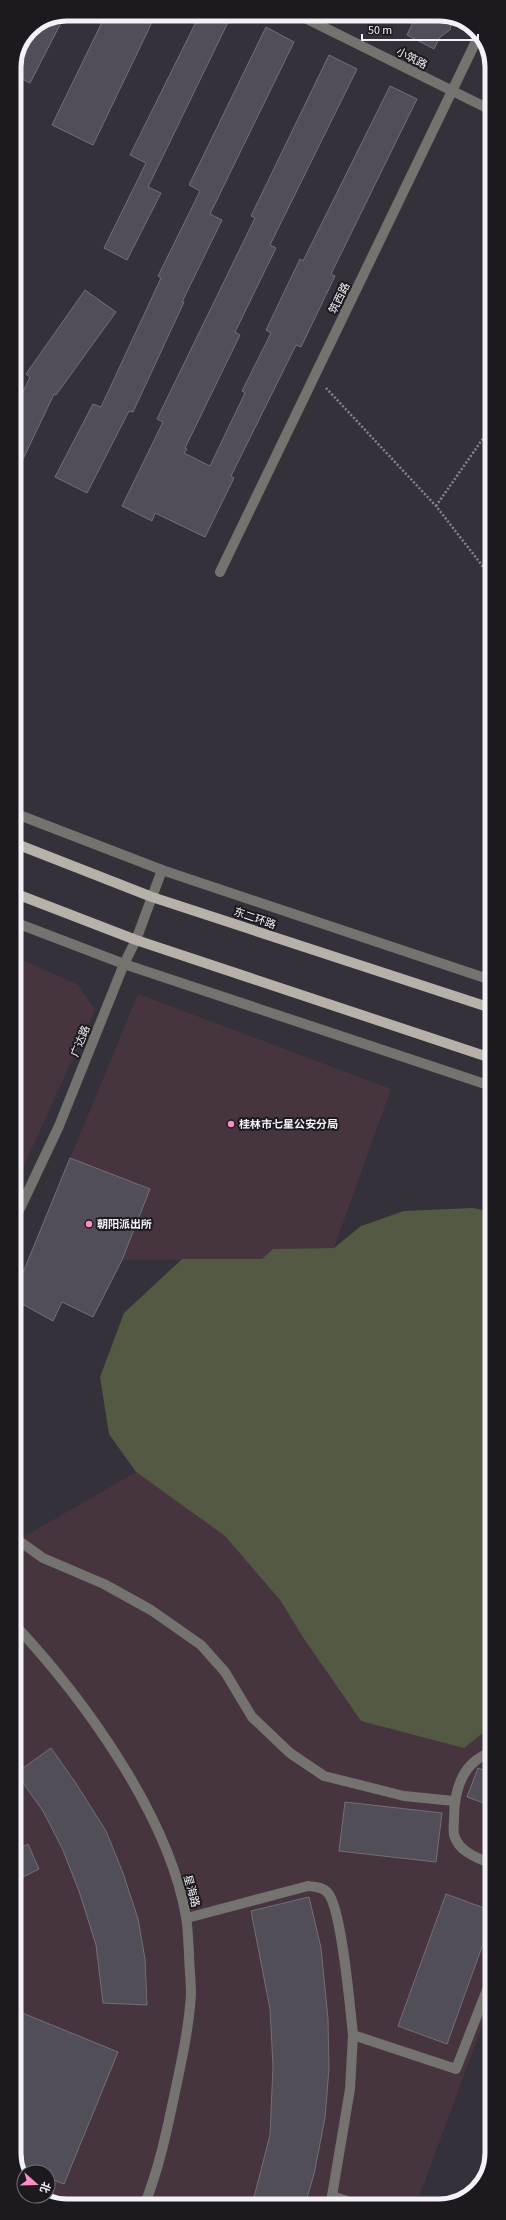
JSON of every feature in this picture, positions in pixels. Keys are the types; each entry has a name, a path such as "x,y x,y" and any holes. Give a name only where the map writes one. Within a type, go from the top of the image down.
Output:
{"main road":[{"name":"东二环路","path":"21,846 152,896 485,1006"},
{"path":"21,896 136,940 485,1056"}],"street":[{"name":"小筑路","path":"311,21 485,107"},
{"name":"筑西路","path":"220,572 476,41"},
{"path":"21,816 162,870 485,978"},
{"name":"广达路","path":"21,1205 59,1126 124,964 136,940 162,870"},
{"path":"21,925 124,964 485,1084"},
{"path":"21,1542 43,1558 104,1584 151,1610 201,1645 225,1672 252,1717 290,1753 324,1776 404,1796 454,1802"},
{"name":"星海路","path":"21,1631 42,1654 83,1706 125,1771 156,1824 177,1878 187,1918 191,1993 186,2043 154,2180 147,2199"},
{"path":"485,1754 471,1766 460,1780 454,1802 454,1835 468,1854 485,1861"},
{"path":"187,1918 308,1886 323,1890 332,1900 336,1914 345,1966 353,2035 350,2089 331,2199"},
{"path":"353,2035 456,2069 485,1995"}],"path":[{"path":"326,388 436,506 485,569"},
{"path":"436,506 485,436"}],"shaded area":[{"path":"21,959 78,985 95,1010 21,1172"},
{"name":"桂林市七星公安分局","path":"138,994 391,1089 334,1248 273,1249 262,1259 122,1260 93,1317 62,1302 53,1321 21,1303 21,1277"},
{"path":"136,1472 225,1536 280,1600 304,1639 361,1721 485,1730 485,2018 418,2199 64,2199 56,2197 56,2164 23,2164 21,2153 21,1539"}],"green space":[{"path":"473,1208 485,1211 485,1731 464,1748 361,1721 304,1639 280,1600 225,1536 136,1472 109,1434 100,1377 124,1313 182,1259 262,1259 273,1249 334,1248 361,1226 404,1211"}],"building":[{"path":"103,21 153,21 93,145 52,125"},
{"path":"197,21 229,21 148,187 161,193 127,260 104,248 146,163 130,155"},
{"path":"414,21 442,21 451,24 450,30 440,37 434,49 407,35"},
{"path":"62,22 30,83 21,78 22,60 35,35 42,29"},
{"path":"266,27 294,42 210,214 222,220 182,302 184,302 133,412 129,411 87,493 55,477 93,404 101,407 161,278 158,276 200,191 189,185"},
{"path":"329,55 357,69 270,245 276,248 235,332 240,335 185,448 187,449 184,453 210,466 245,393 242,391 271,333 266,330 300,259 303,261 390,86 417,99 331,274 335,276 301,347 296,345 231,476 234,478 205,537 155,513 152,521 122,506 163,422 157,419 255,218 251,216"},
{"path":"85,290 116,312 56,395 54,394 21,463 21,396 30,377 26,374"},
{"name":"朝阳派出所","path":"70,1158 150,1189 122,1260 93,1317 62,1302 53,1321 21,1303 21,1277"},
{"path":"51,1748 75,1782 106,1831 123,1873 138,1919 145,1959 147,2005 103,2003 96,1945 79,1891 62,1848 43,1811 21,1780 21,1769"},
{"path":"478,1768 485,1770 485,1803 467,1797"},
{"path":"345,1802 442,1813 436,1862 339,1851"},
{"path":"28,1844 39,1869 21,1878 21,1848"},
{"path":"446,1894 485,1908 485,1938 447,2044 398,2026"},
{"path":"309,1897 321,1948 328,2019 329,2068 325,2118 314,2174 307,2199 254,2199 270,2135 273,2066 270,2009 251,1911"},
{"path":"21,2012 118,2052 64,2184 56,2181 56,2164 23,2164 22,2162"}],"place":[{"name":"桂林市七星公安分局","path":"231,1124"},
{"name":"朝阳派出所","path":"89,1224"}]}
